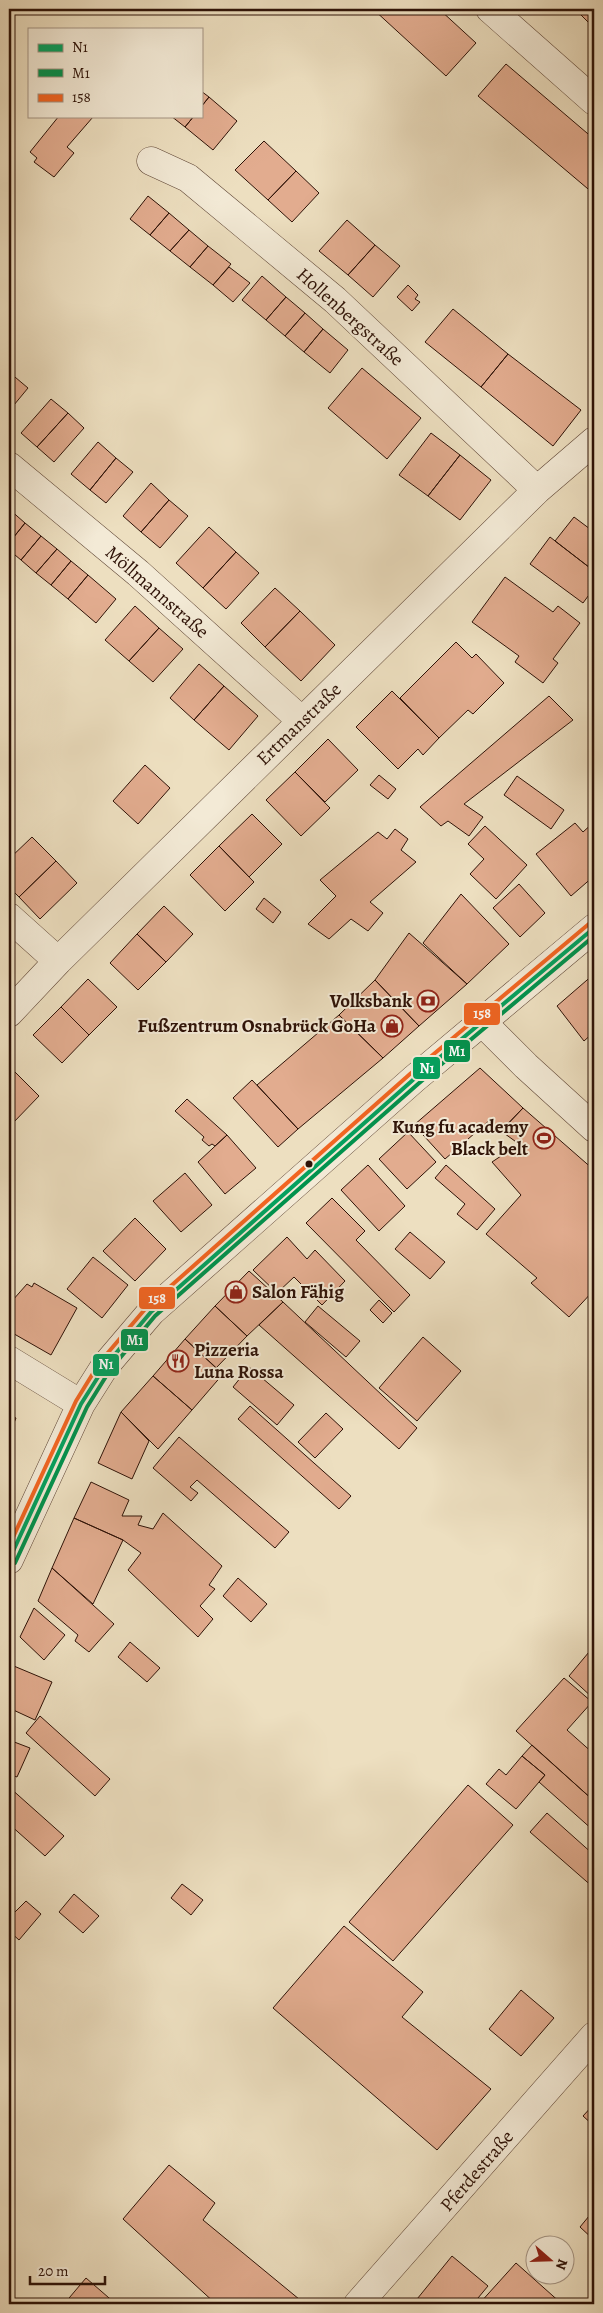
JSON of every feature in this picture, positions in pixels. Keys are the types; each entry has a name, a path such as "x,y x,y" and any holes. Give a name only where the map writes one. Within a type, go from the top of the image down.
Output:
{"street":[{"path":"490,9 594,101"},
{"name":"Hollenbergstraße","path":"151,161 188,178 335,300 537,490"},
{"name":"Ertmanstraße","path":"9,1013 58,961 537,490 594,441"},
{"name":"Möllmannstraße","path":"9,466 138,573 302,721"},
{"path":"9,918 58,961"},
{"path":"9,1560 81,1404 105,1366 151,1312 311,1168 481,1021 594,928"},
{"path":"481,1021 526,1066 594,1128"},
{"path":"9,1360 81,1404"},
{"name":"Pferdestraße","path":"358,2304 594,2036"}],"building":[{"path":"373,9 439,9 476,43 446,76"},
{"path":"574,9 594,9 594,28 576,10"},
{"path":"506,64 594,139 594,194 478,96"},
{"path":"202,92 209,97 202,106"},
{"path":"209,97 237,121 213,150 185,127 192,118 202,118 202,106"},
{"path":"57,118 92,118 67,147 74,153 54,177 34,162 37,158 30,152"},
{"path":"174,118 192,118 185,127"},
{"path":"264,141 296,171 268,200 235,170"},
{"path":"296,171 319,193 292,222 268,200"},
{"path":"148,196 169,213 150,235 130,219"},
{"path":"169,213 189,230 170,251 150,235"},
{"path":"347,220 375,245 348,275 319,251"},
{"path":"189,230 208,246 190,267 170,251"},
{"path":"375,245 400,266 373,297 348,275"},
{"path":"208,246 231,264 213,285 190,267"},
{"path":"229,267 250,283 233,302 213,285"},
{"path":"262,276 286,297 266,320 242,300"},
{"path":"408,285 418,295 415,299 420,302 412,311 397,297"},
{"path":"286,297 305,313 285,336 266,320"},
{"path":"453,309 508,354 481,387 425,342"},
{"path":"305,313 323,329 304,352 285,336"},
{"path":"323,329 348,350 330,373 304,352"},
{"path":"508,354 581,410 553,446 481,387"},
{"path":"362,368 421,418 387,459 328,408"},
{"path":"9,372 28,388 9,411"},
{"path":"51,399 68,413 37,447 21,433"},
{"path":"68,413 84,428 54,462 37,447"},
{"path":"431,433 460,455 428,496 399,475"},
{"path":"98,442 116,458 90,490 71,474"},
{"path":"460,455 491,480 460,520 428,496"},
{"path":"116,458 133,472 106,503 90,490"},
{"path":"151,483 169,500 141,532 123,516"},
{"path":"169,500 188,516 160,548 141,532"},
{"path":"9,509 25,523 9,543"},
{"path":"574,517 594,532 594,571 555,541"},
{"path":"25,523 41,536 21,560 9,550 9,543"},
{"path":"209,527 236,552 203,588 176,563"},
{"path":"41,536 57,549 36,573 21,560"},
{"path":"550,537 594,571 594,588 583,603 530,564"},
{"path":"57,549 71,561 51,585 36,573"},
{"path":"236,552 259,573 226,609 203,588"},
{"path":"71,561 88,575 68,599 51,585"},
{"path":"88,575 116,599 96,623 68,599"},
{"path":"505,577 553,612 558,606 580,623 553,659 558,663 543,683 515,662 519,656 472,622"},
{"path":"275,588 300,611 265,647 241,623"},
{"path":"135,606 159,628 129,661 105,640"},
{"path":"300,611 335,645 301,681 265,647"},
{"path":"159,628 183,649 153,682 129,661"},
{"path":"456,642 472,658 476,654 504,683 473,714 468,710 439,738 400,698"},
{"path":"199,664 224,686 194,720 170,698"},
{"path":"224,686 258,716 229,750 194,720"},
{"path":"392,691 439,738 423,755 418,749 398,769 356,727"},
{"path":"549,696 573,720 464,804 483,817 469,836 448,821 441,826 420,807"},
{"path":"328,739 358,770 325,802 295,772"},
{"path":"145,765 170,788 138,824 113,801"},
{"path":"295,772 330,808 301,836 266,800"},
{"path":"379,775 396,789 388,799 370,785"},
{"path":"517,776 564,810 551,829 504,795"},
{"path":"252,814 282,844 249,877 219,846"},
{"path":"594,822 594,876 571,896 536,854 575,823 583,832"},
{"path":"485,826 527,865 496,899 470,874 484,859 468,844"},
{"path":"395,829 408,839 401,850 416,862 370,902 383,913 368,931 351,919 329,939 308,924 336,896 320,880 378,832 387,839"},
{"path":"32,837 56,861 19,897 9,887 9,859"},
{"path":"219,846 254,882 225,911 190,875"},
{"path":"56,861 77,883 40,919 19,897"},
{"path":"519,884 545,913 520,937 493,908"},
{"path":"461,894 509,944 467,984 423,943"},
{"path":"264,898 281,912 273,923 256,909"},
{"path":"164,906 193,934 166,962 137,934"},
{"path":"409,933 467,984 419,1026 375,980"},
{"path":"137,934 166,962 138,990 110,963"},
{"path":"594,974 594,1032 584,1041 557,1006"},
{"path":"88,979 117,1007 89,1035 61,1007"},
{"path":"375,980 419,1026 383,1058 339,1015"},
{"path":"61,1007 89,1035 62,1063 33,1035"},
{"path":"339,1015 383,1058 298,1129 257,1085"},
{"path":"480,1068 523,1108 501,1131 490,1120 445,1159 414,1125"},
{"path":"12,1069 39,1096 12,1124 9,1121 9,1072"},
{"path":"252,1080 298,1129 278,1147 233,1098"},
{"path":"187,1099 227,1135 215,1146 212,1144 209,1146 202,1140 204,1137 175,1111"},
{"path":"523,1108 594,1170 594,1181 589,1186 594,1191 594,1290 569,1317 531,1283 537,1278 486,1234 521,1195 492,1162 519,1144 501,1131"},
{"path":"408,1132 436,1162 407,1189 379,1159"},
{"path":"227,1135 256,1168 225,1194 198,1162"},
{"path":"368,1165 405,1206 379,1231 341,1190"},
{"path":"446,1165 495,1209 477,1230 457,1214 465,1204 435,1178"},
{"path":"185,1173 212,1205 181,1232 153,1201"},
{"path":"332,1198 365,1231 356,1240 410,1295 394,1312 306,1223"},
{"path":"135,1218 166,1249 135,1281 103,1251"},
{"path":"410,1232 445,1262 430,1279 395,1249"},
{"path":"287,1237 307,1259 315,1250 345,1281 322,1305 294,1277 277,1293 253,1270"},
{"path":"93,1257 128,1285 102,1318 67,1289"},
{"path":"249,1271 283,1302 247,1336 215,1306"},
{"path":"34,1283 77,1308 51,1355 9,1331 9,1311 12,1301 27,1284 32,1287"},
{"path":"379,1300 392,1313 383,1323 370,1310"},
{"path":"283,1302 417,1428 399,1449 259,1325"},
{"path":"215,1306 247,1336 216,1368 185,1339"},
{"path":"318,1306 360,1341 346,1357 305,1322"},
{"path":"423,1337 461,1371 417,1421 379,1388"},
{"path":"185,1339 223,1374 192,1410 153,1376"},
{"path":"249,1367 294,1405 277,1425 233,1387"},
{"path":"153,1376 192,1410 158,1449 121,1412"},
{"path":"250,1406 351,1496 339,1509 238,1419"},
{"path":"121,1412 149,1441 132,1479 98,1463"},
{"path":"326,1413 343,1429 315,1458 298,1442"},
{"path":"9,1415 16,1418 9,1435"},
{"path":"179,1437 289,1532 275,1548 197,1480 190,1487 198,1493 191,1501 153,1468"},
{"path":"91,1482 129,1500 122,1516 142,1516 138,1525 153,1529 163,1513 222,1566 209,1585 215,1589 200,1606 213,1619 198,1637 128,1570 141,1553 123,1540 74,1518"},
{"path":"74,1518 123,1540 93,1604 52,1568"},
{"path":"52,1568 114,1624 89,1652 75,1641 78,1635 38,1601"},
{"path":"238,1578 267,1604 251,1622 223,1596"},
{"path":"34,1608 65,1635 44,1660 20,1637"},
{"path":"130,1642 160,1668 147,1682 118,1657"},
{"path":"594,1646 594,1699 569,1676"},
{"path":"9,1664 52,1682 35,1720 9,1708"},
{"path":"564,1678 592,1702 567,1730 594,1754 594,1801 516,1731"},
{"path":"40,1716 110,1779 95,1796 26,1733"},
{"path":"9,1740 30,1748 17,1777 9,1774"},
{"path":"532,1745 594,1801 594,1831 539,1782 545,1775 522,1756"},
{"path":"522,1756 545,1775 516,1809 486,1784 499,1769 506,1775"},
{"path":"468,1785 513,1825 393,1961 349,1922"},
{"path":"9,1787 64,1836 45,1856 9,1824"},
{"path":"547,1813 594,1855 594,1888 530,1832"},
{"path":"182,1884 203,1900 191,1915 171,1898"},
{"path":"74,1894 99,1916 83,1933 59,1912"},
{"path":"26,1901 41,1914 19,1940 9,1931 9,1918"},
{"path":"344,1926 423,1992 402,2017 491,2089 437,2150 273,2008"},
{"path":"521,1990 554,2018 521,2056 489,2029"},
{"path":"594,2104 594,2126 583,2116"},
{"path":"169,2165 215,2203 203,2220 305,2304 216,2304 123,2219"},
{"path":"594,2210 594,2240 580,2227"},
{"path":"452,2256 488,2286 473,2304 413,2304"},
{"path":"516,2263 526,2272 526,2286 542,2286 562,2304 479,2304"},
{"path":"86,2278 116,2304 64,2304"}],"transit line":[{"name":"158","path":"9,1546 76,1401 100,1362 146,1308 410,1074 590,923"},
{"name":"N1","path":"9,1560 81,1404 105,1366 151,1312 414,1079 594,928"},
{"name":"M1","path":"15,1563 87,1407 110,1370 155,1316 418,1084 594,936"}],"place":[{"name":"Volksbank","path":"428,1001"},
{"name":"Fußzentrum Osnabrück GoHa","path":"392,1026"},
{"name":"Kung fu academy Black belt","path":"544,1138"},
{"name":"Salon Fähig","path":"236,1292"},
{"name":"Pizzeria Luna Rossa","path":"178,1361"}]}
